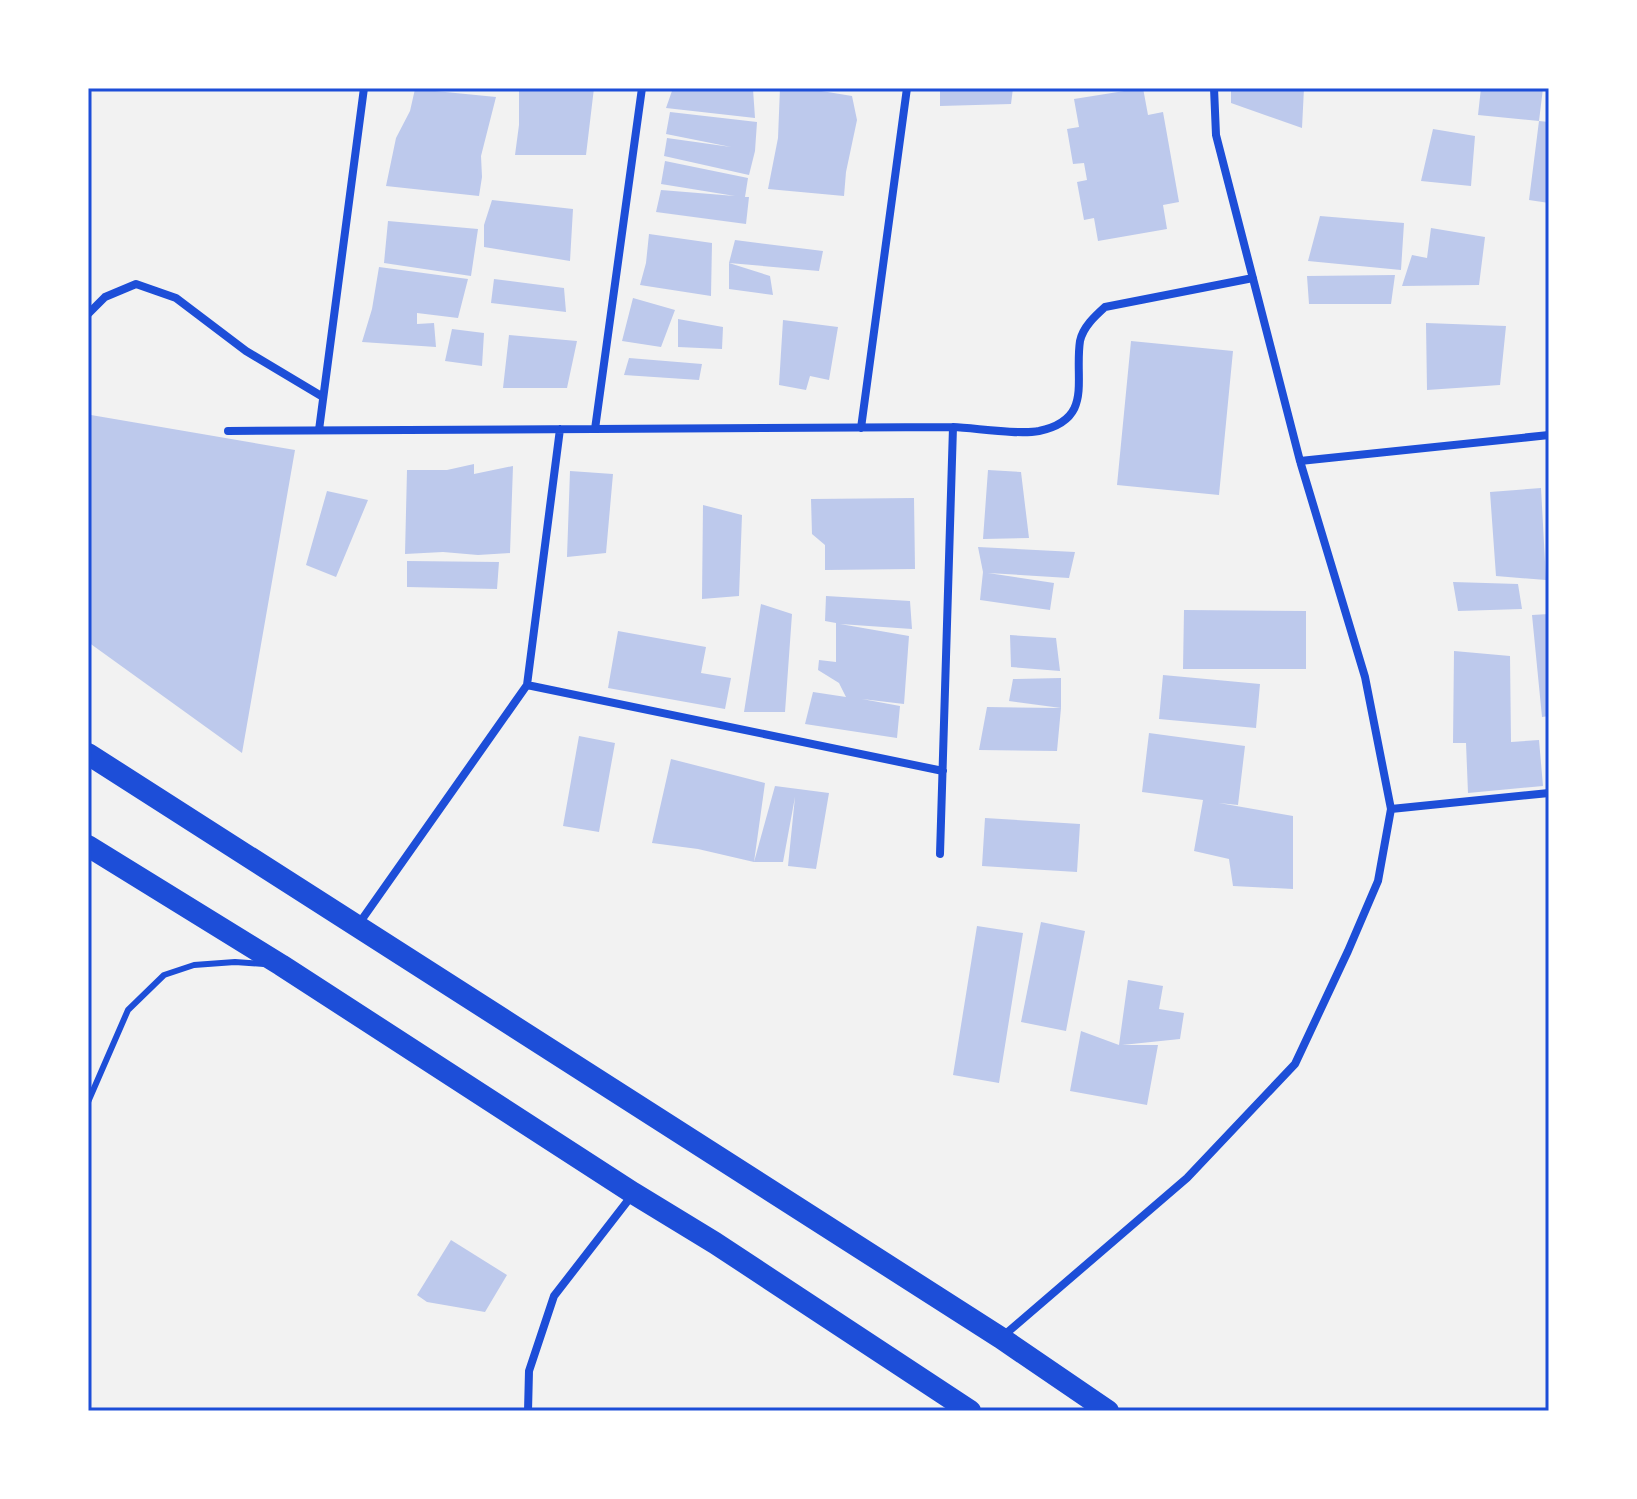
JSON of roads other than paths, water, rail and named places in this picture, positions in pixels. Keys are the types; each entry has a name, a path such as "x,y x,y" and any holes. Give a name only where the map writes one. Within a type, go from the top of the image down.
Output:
{"highway":[{"path":"88,754 1001,1338 1108,1411"},
{"path":"88,846 281,965 715,1243 970,1411"}],"street":[{"path":"319,430 364,88"},
{"path":"595,429 642,88"},
{"path":"861,428 907,88"},
{"path":"1001,1338 1187,1178 1295,1064 1378,881 1391,809 1365,677 1300,461 1216,135 1214,88"},
{"path":"228,431 953,427 1037,431 1062,423 1079,402 1081,339 1090,320 1105,307 1253,278"},
{"path":"88,314 105,297 136,284 176,298 246,351 323,397"},
{"path":"940,854 953,427"},
{"path":"357,926 527,685 560,429"},
{"path":"1300,461 1549,435"},
{"path":"527,685 943,771"},
{"path":"1391,809 1549,793"},
{"path":"528,1411 529,1371 554,1296 633,1193"}],"lane":[{"path":"88,1102 128,1010 164,975 194,965 235,962 281,965"}]}
